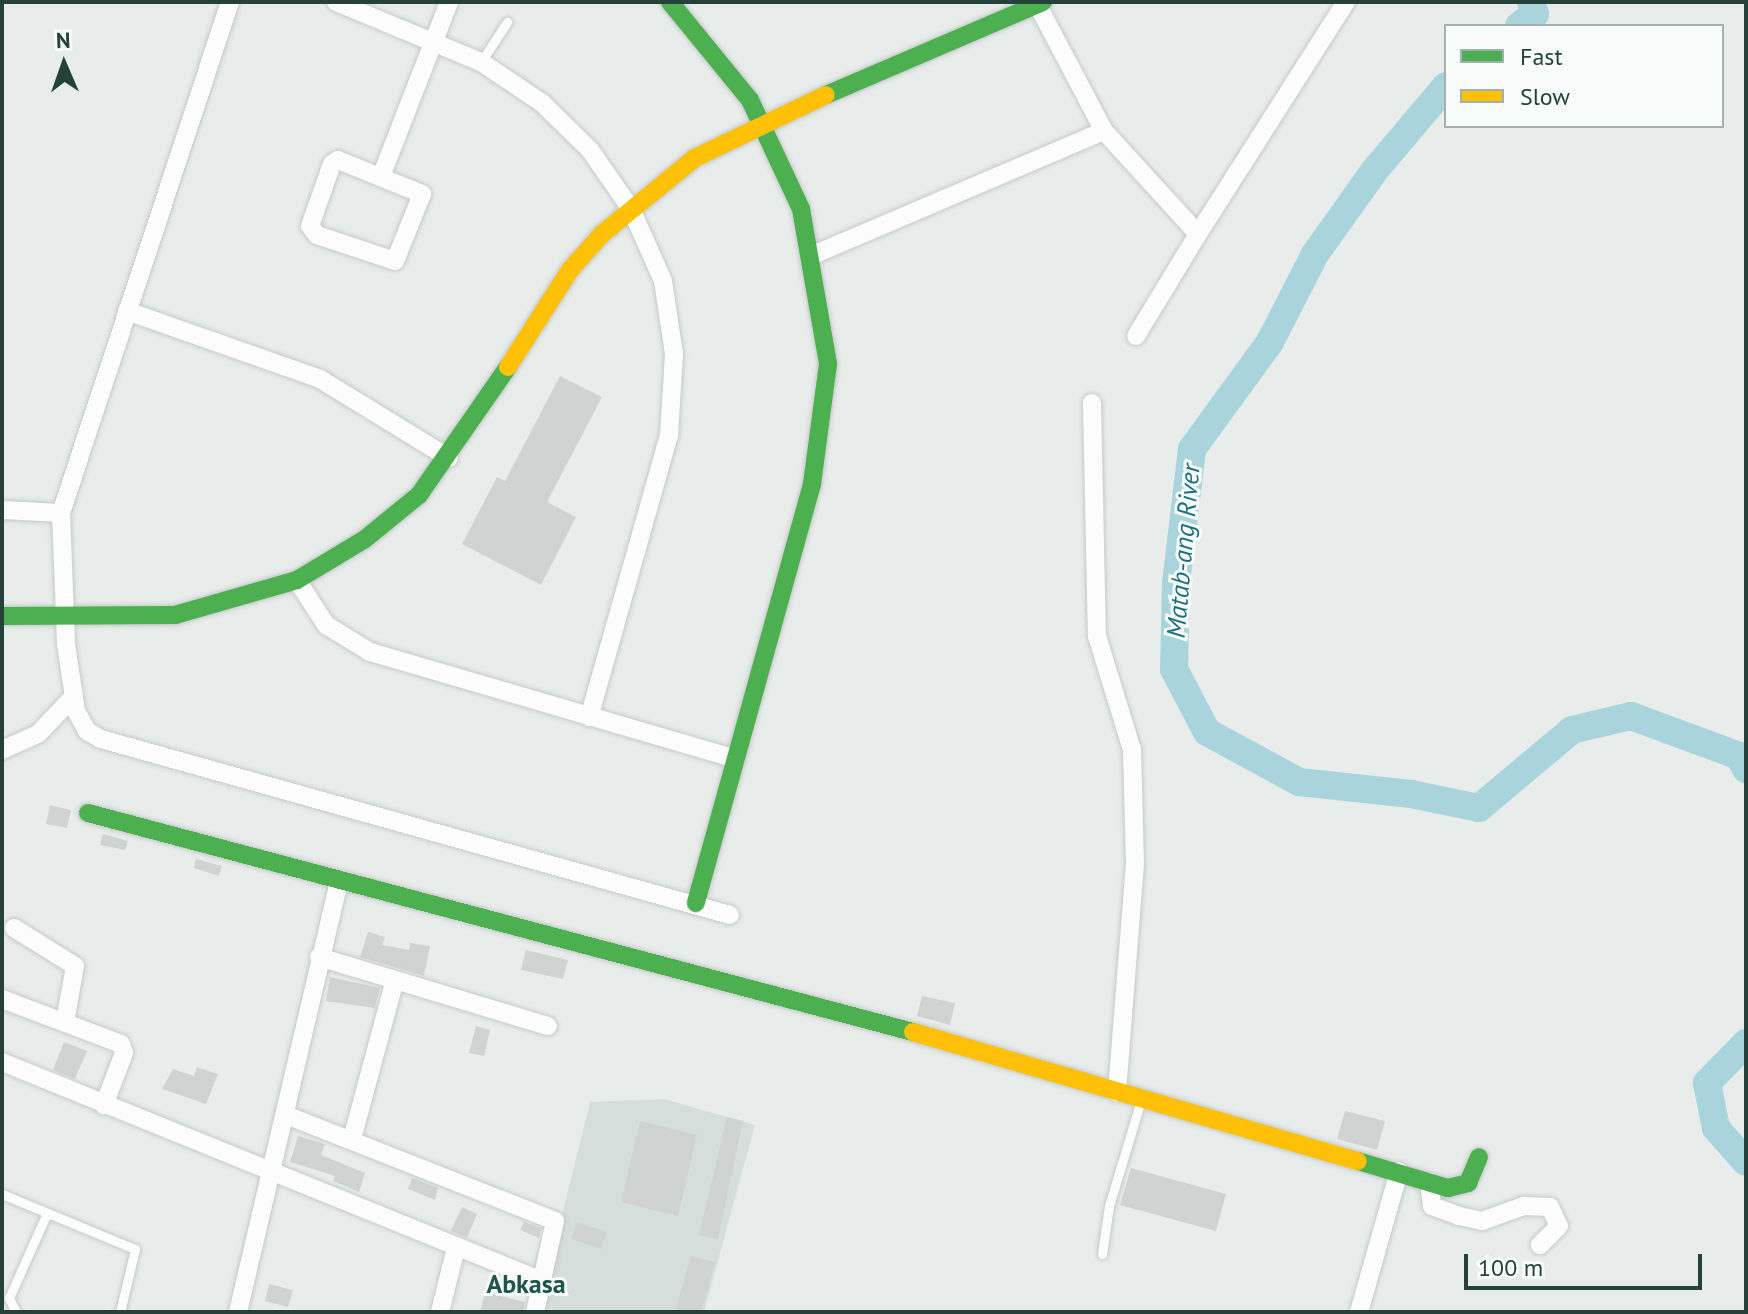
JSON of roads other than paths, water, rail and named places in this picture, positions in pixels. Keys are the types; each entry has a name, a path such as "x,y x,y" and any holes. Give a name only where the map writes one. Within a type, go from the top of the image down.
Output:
{"street":[{"path":"230,2 61,513 64,617 74,696 87,731 101,739 730,915"},
{"path":"336,2 481,62 569,127 631,209 663,281 674,390 669,435 589,717"},
{"path":"382,174 449,2"},
{"path":"1136,336 1346,2"},
{"path":"2,616 64,617 201,611 297,580 365,539 419,495 449,458 553,292 602,234 695,158 760,123 1039,3 1104,131 1198,234"},
{"path":"678,4 737,83 801,209 813,255 828,364 823,432 696,903"},
{"path":"813,255 1104,131"},
{"path":"346,160 382,174 422,194 395,261 317,235 311,214 332,164 346,160"},
{"path":"127,311 320,379 449,458"},
{"path":"1092,403 1097,636 1132,750 1135,863 1117,1092"},
{"path":"2,510 61,513"},
{"path":"297,580 326,625 370,652 736,759"},
{"path":"2,750 38,734 74,696"},
{"path":"88,813 939,1038 1141,1100 1457,1189 1468,1183 1479,1157"},
{"path":"238,1312 339,881"},
{"path":"14,928 75,966 65,1022"},
{"path":"319,957 394,983 548,1026"},
{"path":"352,1139 394,983"},
{"path":"2,999 121,1044 124,1053 104,1105"},
{"path":"2,1062 269,1173 542,1281"},
{"path":"286,1115 552,1219 556,1227 535,1312"},
{"path":"1359,1312 1399,1172"},
{"path":"1429,1182 1432,1206 1482,1221 1524,1206 1550,1207 1559,1226 1540,1245"},
{"path":"440,1312 456,1248"}],"lane":[{"path":"481,62 507,22"},
{"path":"1102,1254 1109,1206 1141,1100"},
{"path":"2,1194 135,1249 120,1312"},
{"path":"16,1312 9,1298 47,1213"}],"waterway":[{"name":"Matab-ang River","path":"1522,24 1535,14 1531,2"},
{"name":"Matab-ang River","path":"1444,88 1375,170 1315,254 1270,342 1192,449 1176,583 1174,669 1207,732 1299,782 1411,794 1479,808 1572,730 1631,716 1739,756 1746,769"},
{"name":"Matab-ang River","path":"1746,1043 1707,1083 1716,1128 1746,1162"}],"district":[{"name":"Abkasa","path":"526,1284"}]}
